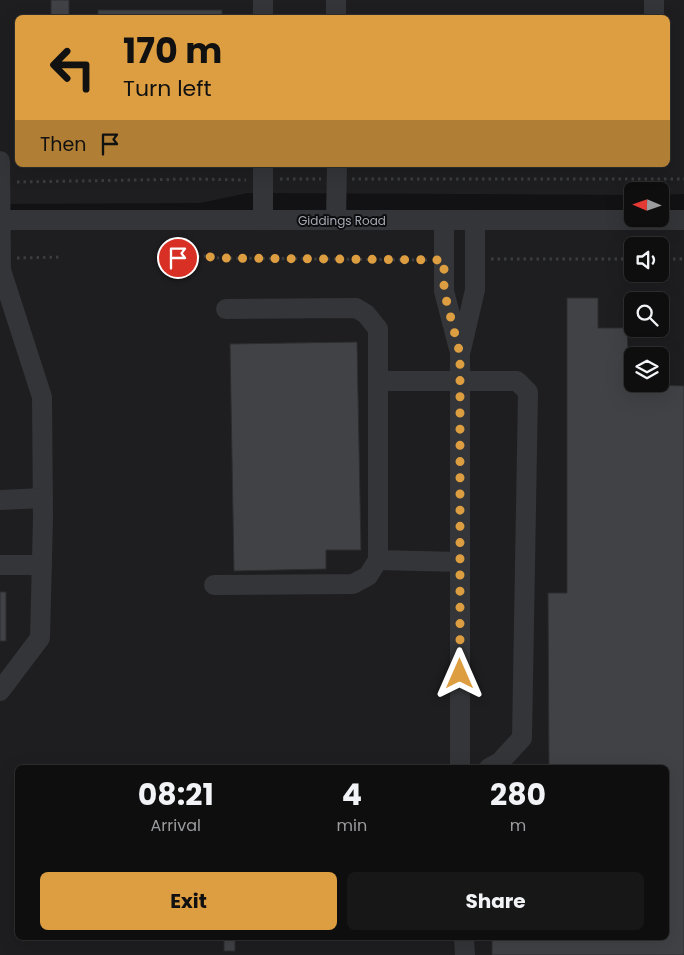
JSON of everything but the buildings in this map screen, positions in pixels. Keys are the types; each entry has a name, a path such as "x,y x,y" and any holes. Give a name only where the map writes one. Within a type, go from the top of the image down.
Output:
{"street":[{"path":"263,0 263,15"},
{"path":"336,0 336,15"},
{"path":"654,0 654,15"},
{"path":"0,161 1,270 4,289 42,397 43,498 40,638 0,691"},
{"path":"263,167 263,220"},
{"path":"336,220 337,167"},
{"name":"Giddings Road","path":"1,220 684,220"},
{"path":"444,220 444,291 460,354"},
{"path":"460,765 460,354 475,290 475,220"},
{"path":"214,585 353,584 368,576 378,560 378,329 366,314 356,308 226,310"},
{"path":"378,381 517,381 528,392 522,738 500,762 494,765"},
{"path":"0,500 43,498"},
{"path":"378,560 460,562"},
{"path":"0,565 42,565"},
{"path":"464,940 465,955"}],"path":[{"path":"178,258 204,256 218,258 444,260"},
{"path":"1,259 62,257"},
{"path":"475,260 624,259"},
{"path":"669,259 684,259"}],"shaded area":[{"path":"0,0 684,0 684,194 669,195 669,182 624,182 624,195 248,193 200,203 0,204"},
{"path":"0,229 684,230 684,955 0,955"}],"route":[{"path":"178,258 204,256 218,258 444,260 444,291 460,354 460,674"}]}
